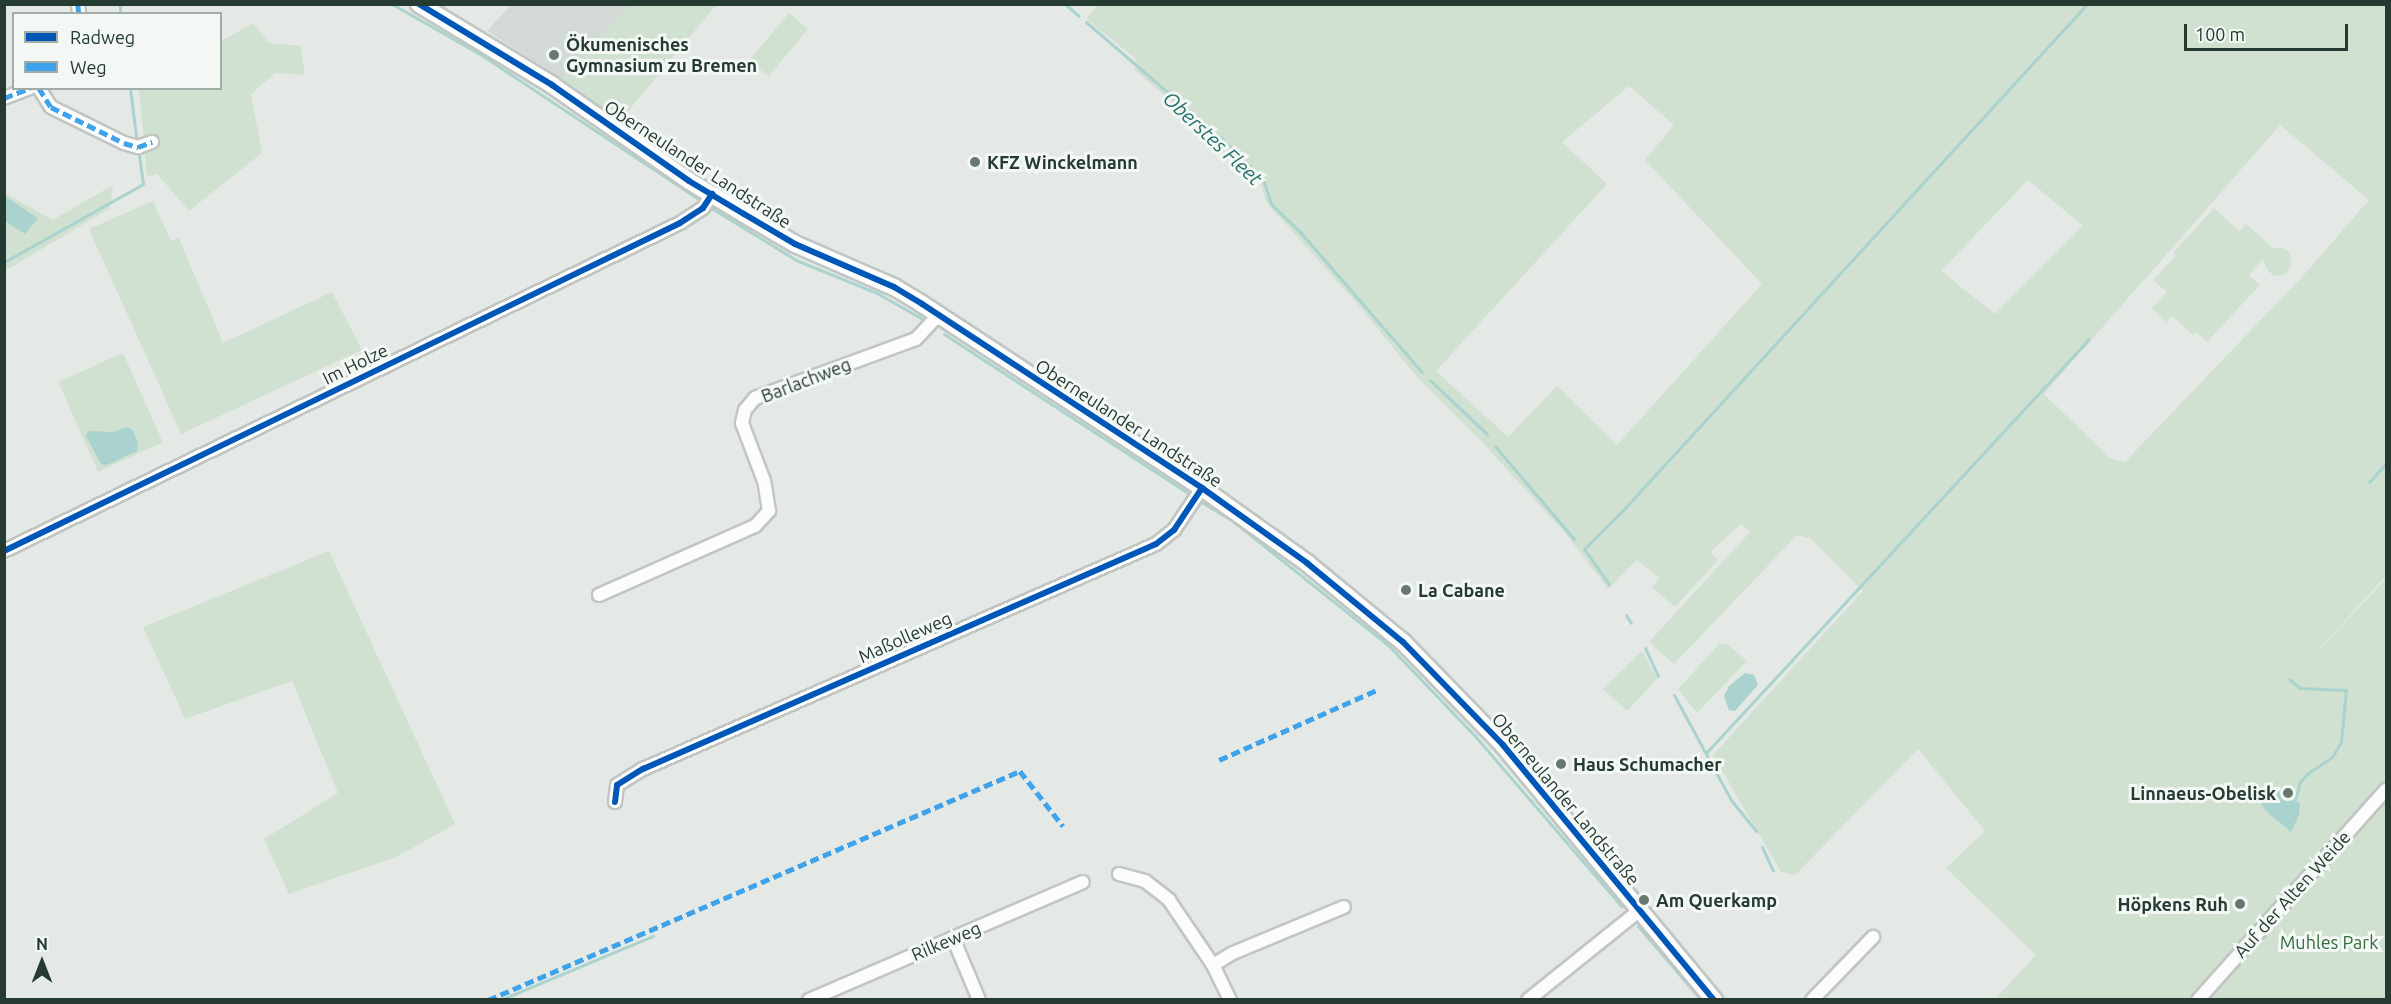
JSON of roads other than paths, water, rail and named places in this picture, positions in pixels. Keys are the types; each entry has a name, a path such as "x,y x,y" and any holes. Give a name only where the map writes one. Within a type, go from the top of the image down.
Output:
{"street":[{"name":"Oberneulander Landstraße","path":"419,4 552,85 707,202 894,288 1202,488 1300,557 1403,642 1503,745 1714,999"},
{"path":"4,98 25,90"},
{"path":"40,90 51,107 106,134 138,147 152,142"},
{"name":"Im Holze","path":"4,551 670,228 707,202"},
{"name":"Barlachweg","path":"599,595 755,526 769,511 764,481 742,423 745,410 755,398 916,339 938,315"},
{"name":"Maßolleweg","path":"615,802 617,785 643,769 1156,544 1174,530 1202,488"},
{"name":"Auf der Alten Weide","path":"2198,999 2386,790"},
{"path":"1119,874 1145,881 1160,890 1213,964 1230,999"},
{"name":"Rilkeweg","path":"809,999 1083,882"},
{"path":"1213,964 1233,953 1344,907"},
{"path":"1528,999 1640,910"},
{"path":"1812,999 1873,937"},
{"path":"953,938 979,999"}],"water":[{"path":"5,196 38,218 25,234 5,221"},
{"path":"126,427 132,429 138,443 137,451 107,465 101,464 86,436 88,431 113,432"},
{"path":"1745,673 1754,675 1758,685 1735,711 1729,710 1724,696 1729,686"},
{"path":"2272,786 2300,803 2299,815 2291,832 2266,811 2256,796 2262,790"}],"waterway":[{"path":"120,4 120,12"},
{"path":"392,4 480,54 703,202"},
{"name":"Oberstes Fleet","path":"1065,4 1079,16"},
{"path":"1584,549 1624,509 2087,4"},
{"name":"Oberstes Fleet","path":"1086,22 1223,140 1263,179 1271,204 1301,233 1422,372"},
{"path":"130,90 137,144"},
{"path":"4,262 143,184 138,150"},
{"path":"708,206 796,260 877,293 921,318"},
{"path":"944,334 1186,492"},
{"path":"1706,753 2089,339"},
{"name":"Oberstes Fleet","path":"1430,380 1487,434"},
{"name":"Oberstes Fleet","path":"1495,446 1574,539"},
{"path":"2369,482 2386,464"},
{"path":"1203,503 1233,521 1390,647 1475,736 1622,907"},
{"name":"Oberstes Fleet","path":"1584,549 1609,584"},
{"name":"Oberstes Fleet","path":"1626,615 1631,623"},
{"name":"Oberstes Fleet","path":"1645,648 1658,676"},
{"path":"2289,679 2300,688 2346,690 2341,742 2332,757 2308,773 2300,782 2295,799"},
{"name":"Oberstes Fleet","path":"1674,695 1731,800 1756,831"},
{"name":"Oberstes Fleet","path":"1762,847 1773,871"},
{"path":"1638,926 1701,1000"},
{"path":"500,1000 653,936"}],"place":[{"name":"Ökumenisches Gymnasium zu Bremen","path":"554,55"},
{"name":"KFZ Winckelmann","path":"975,162"},
{"name":"La Cabane","path":"1406,590"},
{"name":"Haus Schumacher","path":"1561,764"},
{"name":"Linnaeus-Obelisk","path":"2288,793"},
{"name":"Am Querkamp","path":"1644,900"},
{"name":"Höpkens Ruh","path":"2240,904"}],"park label":[{"name":"Muhles Park","path":"2329,942"}]}
